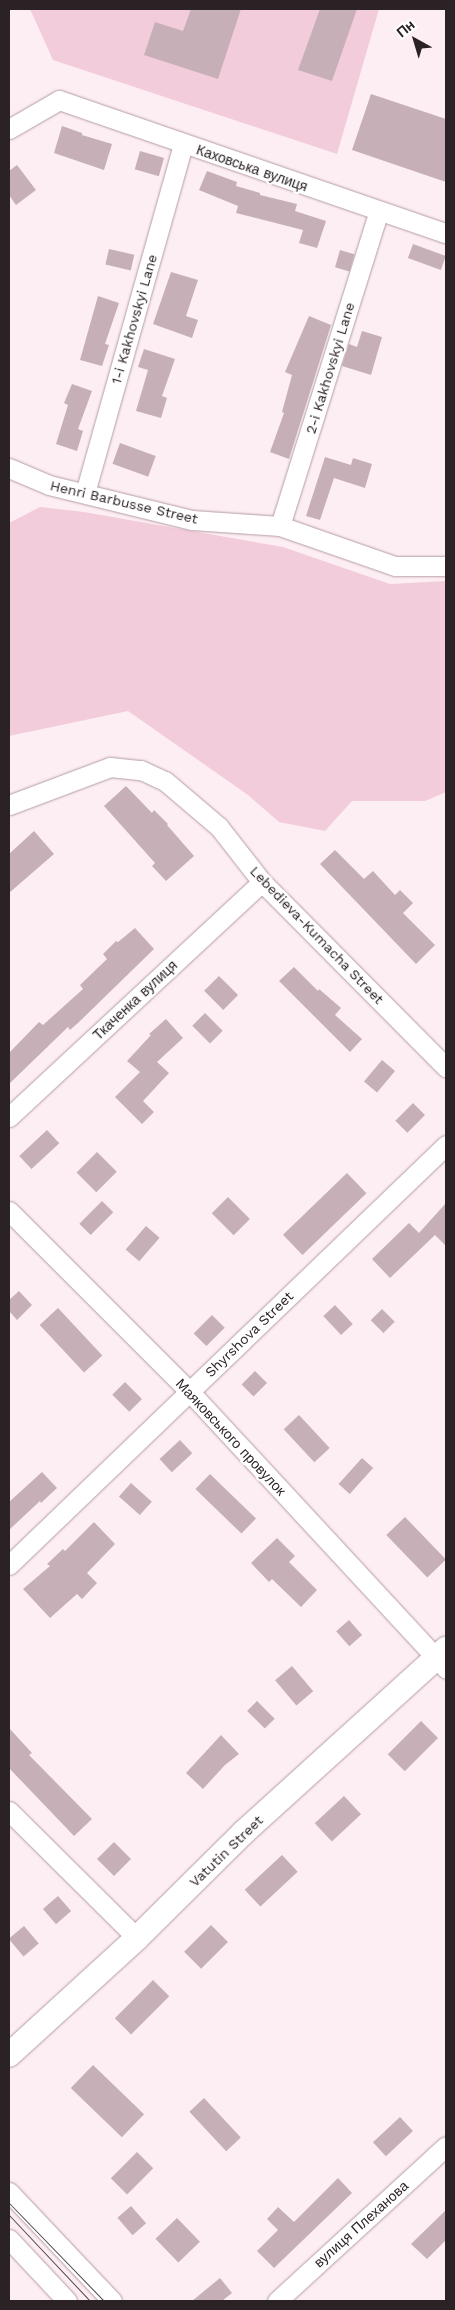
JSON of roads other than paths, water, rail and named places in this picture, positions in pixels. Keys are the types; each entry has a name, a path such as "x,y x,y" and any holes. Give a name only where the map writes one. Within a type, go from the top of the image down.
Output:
{"street":[{"name":"Каховська вулиця","path":"9,130 59,100 446,233"},
{"name":"1-i Kakhovskyi Lane","path":"85,494 183,144"},
{"name":"2-i Kakhovskyi Lane","path":"280,526 379,211"},
{"name":"Henri Barbusse Street","path":"9,468 49,484 192,520 280,526 395,566 446,566"},
{"name":"Lebedieva-Kumacha Street","path":"9,805 110,767 141,770 165,781 218,827 262,882 446,1067"},
{"name":"Ткаченка вулиця","path":"9,1117 262,882"},
{"name":"Shyrshova Street","path":"9,1565 446,1145"},
{"name":"Маяковського провулок","path":"9,1211 189,1391 443,1659"},
{"name":"Vatutin Street","path":"9,2055 137,1938 244,1832 443,1659"},
{"path":"9,1811 137,1938"},
{"name":"вулиця Плеханова","path":"276,2301 446,2146"},
{"path":"9,2192 112,2301"},
{"path":"9,2239 67,2301"}],"tram line":[{"path":"9,2203 104,2301"},
{"path":"9,2215 90,2301"}]}
